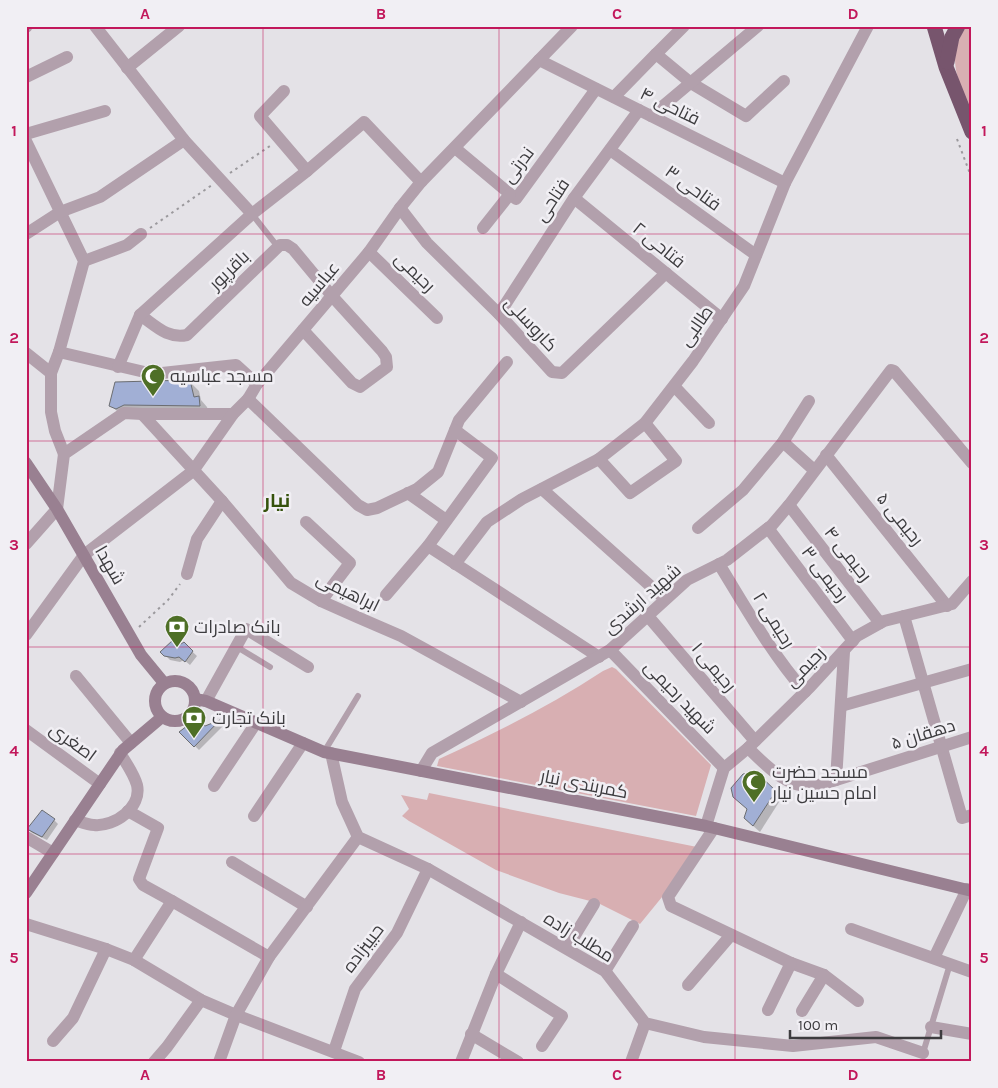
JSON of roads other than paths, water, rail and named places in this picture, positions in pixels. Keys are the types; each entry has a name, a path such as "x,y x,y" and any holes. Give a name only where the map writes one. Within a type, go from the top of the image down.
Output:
{"highway":[{"path":"934,26 946,67 972,132"},
{"path":"946,67 952,36 958,26"}],"main road":[{"name":"شهدا","path":"26,463 57,509 141,655 164,683"},
{"path":"174,680 184,683 192,689 200,700 187,717 174,721 157,712 154,699 164,683 174,680"},
{"name":"کمربندی نیار","path":"200,700 328,753 710,827 969,890"},
{"path":"26,893 120,753 162,716"}],"street":[{"path":"95,26 184,140 252,214"},
{"path":"127,68 179,26"},
{"name":"عباسیه","path":"26,635 84,555 193,471 233,414 248,399 257,384 369,252 400,208 422,182 572,26"},
{"path":"614,97 684,26"},
{"path":"651,116 758,26"},
{"name":"طالبی","path":"455,564 487,522 522,499 599,459 645,423 674,386 744,286 785,183 868,26"},
{"path":"656,54 691,83 746,116 784,81"},
{"path":"26,77 66,57"},
{"name":"فتاحی ۴","path":"539,60 785,183"},
{"name":"ندرتی","path":"455,148 516,198 596,89"},
{"path":"284,92 260,116 308,171"},
{"name":"فتاحی","path":"499,314 574,198 639,110"},
{"path":"26,134 105,111"},
{"path":"118,366 140,315 252,214 308,171 364,122 422,182"},
{"path":"26,234 60,212 100,196 184,140"},
{"path":"26,141 84,261 59,352 51,373 51,412 55,431 64,454 57,509 26,544"},
{"name":"فتاحی ۳","path":"610,150 756,255"},
{"path":"483,228 510,194"},
{"name":"فتاحی ۲","path":"574,198 722,319"},
{"name":"کاروسلی","path":"400,208 428,243 499,314 552,372 562,373 666,273"},
{"path":"84,261 127,245 140,234"},
{"path":"278,247 280,245 287,245 293,249 332,296 382,351 386,357 387,367 360,387 352,382 303,330"},
{"name":"باقرپور","path":"140,315 167,334 177,337 187,335 278,247"},
{"name":"رحیمی","path":"369,252 437,318"},
{"path":"59,352 153,374 236,365 257,384"},
{"path":"26,353 51,373"},
{"path":"248,399 358,504 367,510 377,508 418,488 438,472 459,420 507,362"},
{"name":"شهید ارشدی","path":"421,770 432,753 610,650 687,580 727,560 768,528 789,505 891,370 894,371 972,463"},
{"path":"674,386 709,423"},
{"path":"698,528 743,490 783,442 809,401"},
{"path":"64,454 124,413 233,414"},
{"name":"ابراهیمی","path":"142,414 222,501 291,584 321,600 401,636 521,702"},
{"path":"599,459 630,493 676,461 645,423"},
{"path":"386,595 428,546 492,458 455,430"},
{"path":"783,442 814,470"},
{"name":"رحیمی ۵","path":"826,455 946,606"},
{"path":"542,488 665,599"},
{"path":"408,493 446,520"},
{"path":"187,574 197,539 222,501"},
{"name":"رحیمی ۴","path":"789,505 880,623"},
{"path":"306,522 350,562 321,600"},
{"name":"رحیمی ۳","path":"768,528 853,641"},
{"path":"428,546 599,657"},
{"name":"رحیمی ۲","path":"719,564 771,649 784,668 805,692"},
{"name":"رحیمی","path":"724,768 805,692 858,636 880,623 952,604 972,581"},
{"name":"رحیمی ۱","path":"647,615 769,768 786,780 800,786 814,786 836,780"},
{"path":"904,616 962,818 972,815"},
{"path":"200,700 246,629 308,667"},
{"name":"شهید رحیمی","path":"610,650 724,768"},
{"path":"836,780 844,652"},
{"path":"841,706 972,669"},
{"path":"76,676 131,743"},
{"path":"214,786 256,723"},
{"name":"اصغری","path":"26,730 100,784"},
{"name":"دهقان ۵","path":"836,780 972,737"},
{"path":"254,816 303,744"},
{"path":"75,820 95,826 110,823 128,811 137,799 137,785 120,753"},
{"path":"218,1062 236,1015 269,958 358,837 342,802 328,753"},
{"path":"724,768 710,827 668,897 670,906 791,963 824,975 858,1000"},
{"path":"128,811 158,828 139,879 143,885 269,958"},
{"path":"26,837 53,853"},
{"name":"مطلب زاده","path":"358,837 428,869 605,971 645,1023"},
{"path":"232,862 306,907"},
{"name":"حبیبزاده","path":"334,1051 355,989 397,933 428,869"},
{"path":"934,958 969,890"},
{"path":"134,960 172,901"},
{"path":"567,948 594,904"},
{"path":"461,1062 496,974 521,922"},
{"path":"26,924 106,949 134,960 201,1000 356,1061"},
{"path":"605,971 633,926"},
{"path":"851,929 972,972"},
{"path":"688,985 731,935"},
{"path":"53,1041 73,1018 106,949"},
{"path":"768,1010 791,963"},
{"path":"496,974 562,1016 542,1046"},
{"path":"802,1011 824,975"},
{"path":"154,1062 201,1000"},
{"path":"631,1062 645,1023 704,1037 793,1046 876,1037 923,1053"},
{"path":"931,1027 972,1034"},
{"path":"471,1034 518,1062"}],"lane":[{"path":"252,214 278,247"},
{"path":"236,646 270,667"},
{"path":"328,753 358,696"},
{"path":"923,1053 950,964"}],"place":[{"name":"مسجد عباسیه","path":"153,397"},
{"name":"بانک صادرات","path":"177,648"},
{"name":"بانک تجارت","path":"194,739"},
{"name":"مسجد حضرت امام حسین نیار","path":"754,803"}],"district":[{"name":"نیار","path":"277,500"}]}
